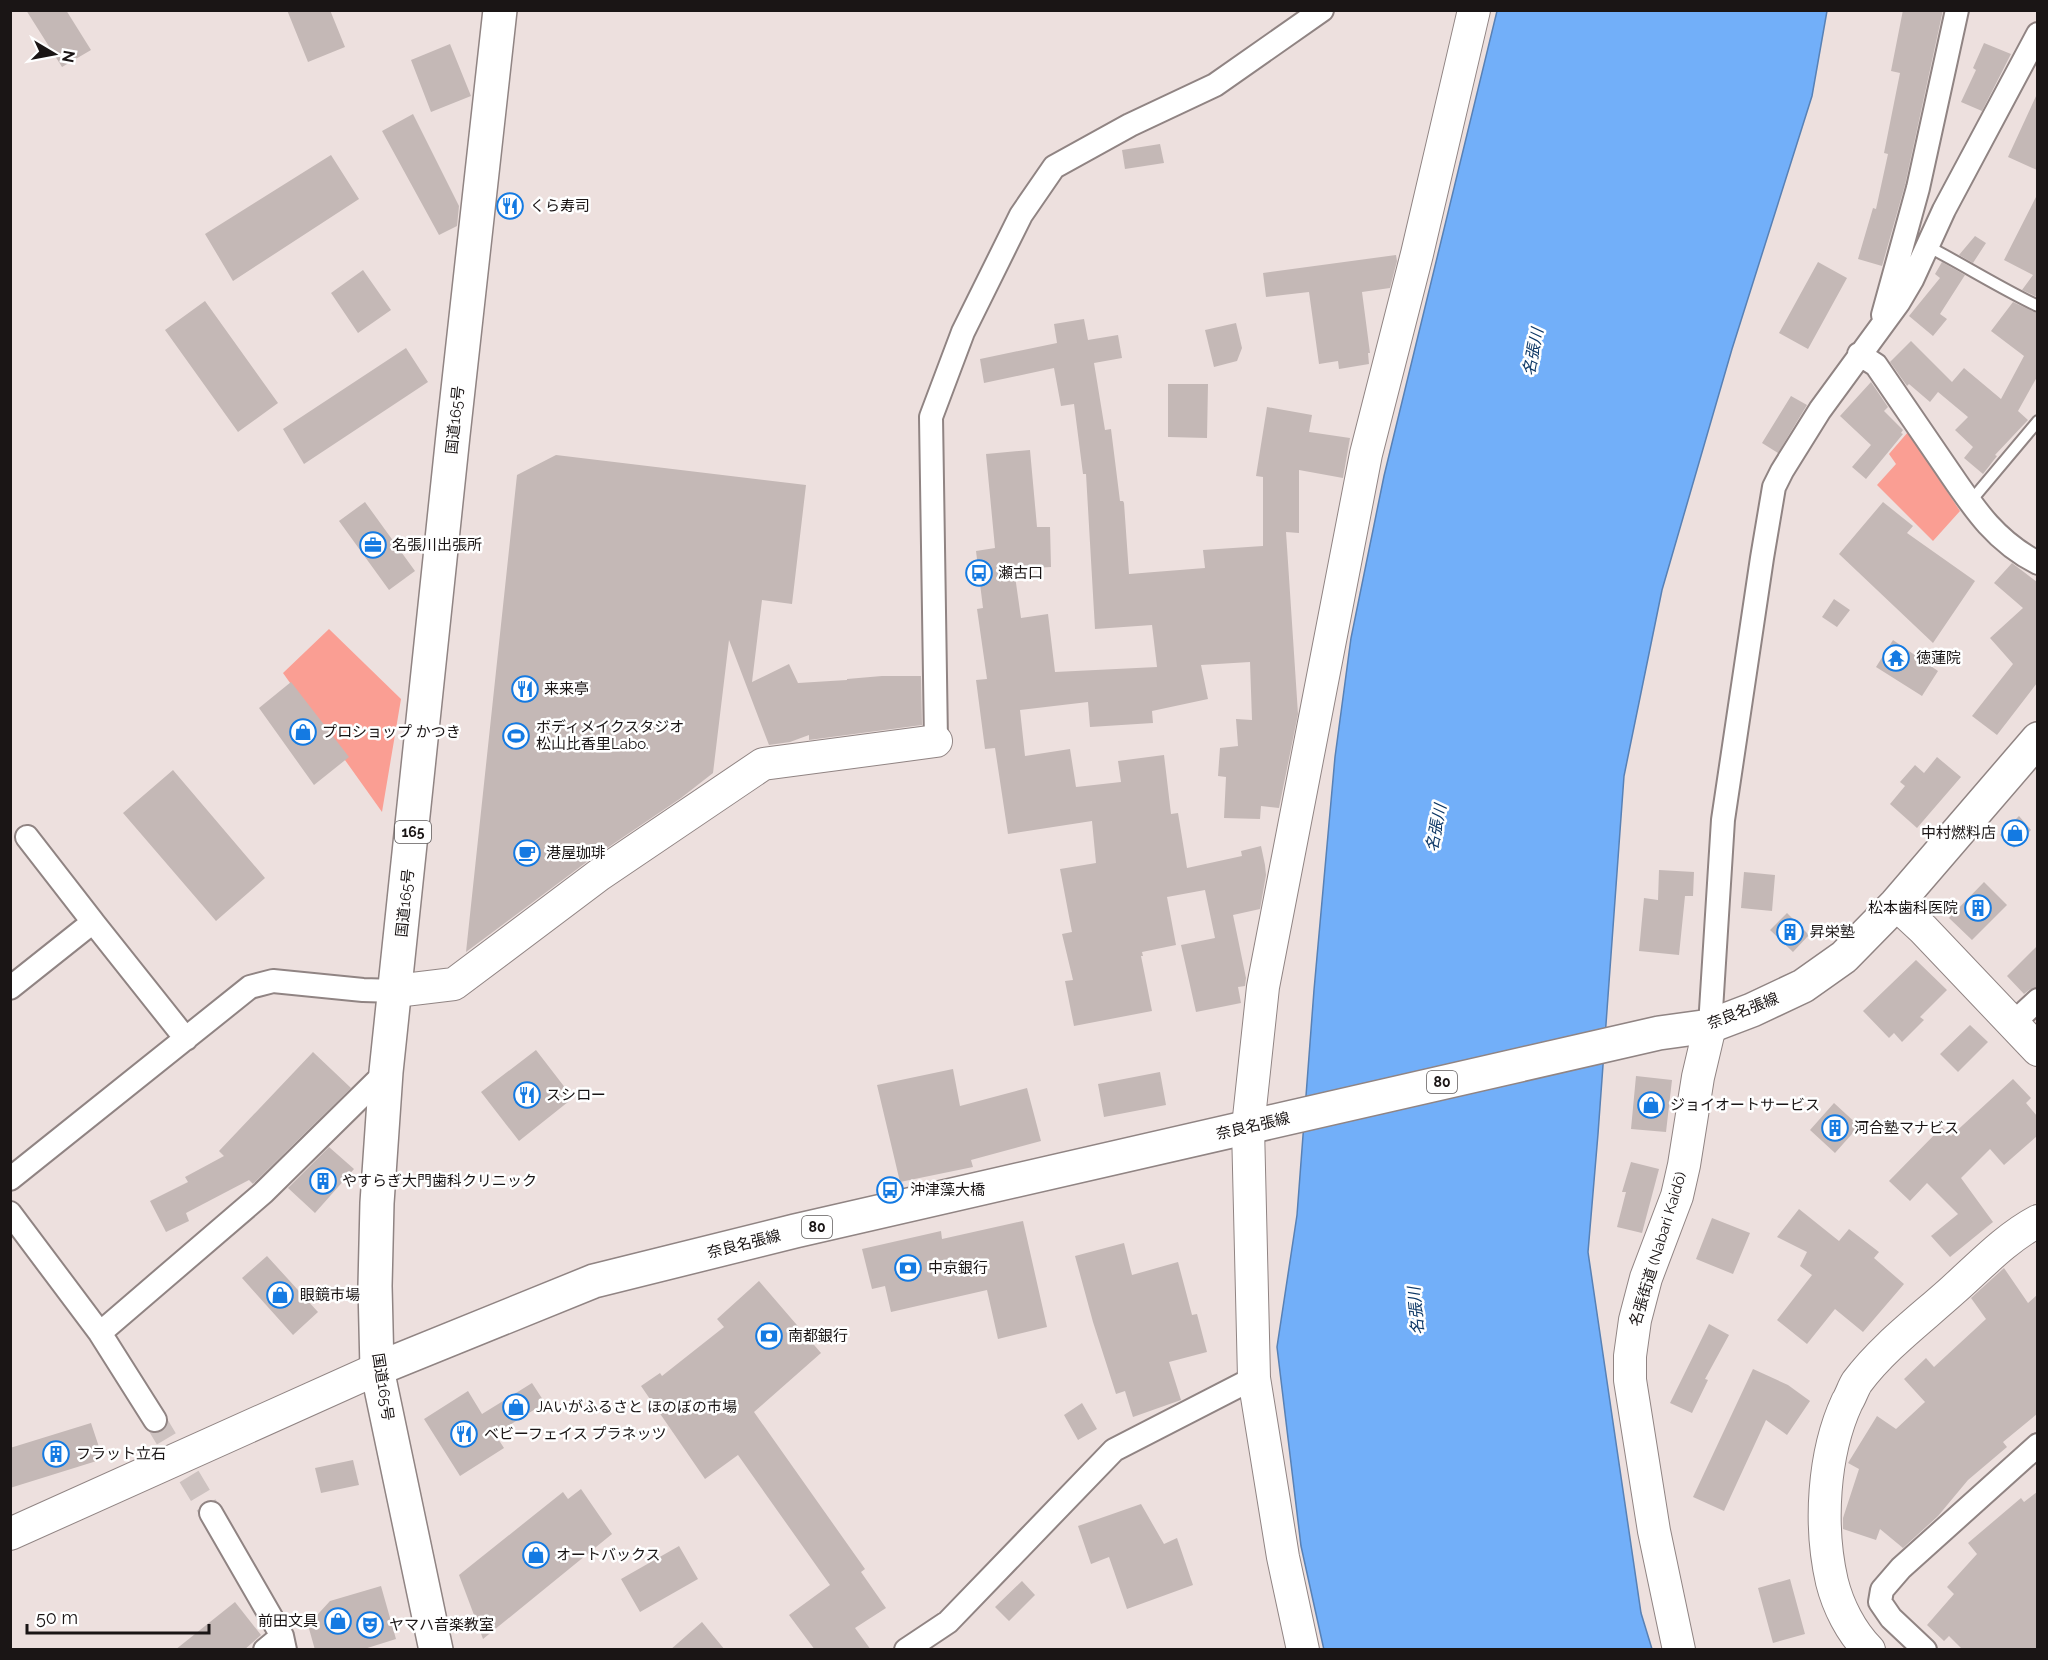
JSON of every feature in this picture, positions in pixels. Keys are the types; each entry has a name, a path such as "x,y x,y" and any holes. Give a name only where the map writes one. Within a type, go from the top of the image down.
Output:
{"main road":[{"name":"国道165号","path":"436,1650 377,1369 375,1286 377,1203 386,1072 453,435 501,10"},
{"name":"奈良名張線","path":"377,1369 594,1281 776,1236 1258,1124 1659,1033 1710,1026 1752,1010 1803,986 1844,957 1896,904 2037,739"}],"street":[{"path":"10,1179 250,987 262,982 273,981 396,991 454,984 599,874 763,764 936,741 931,417 963,332 1022,214 1054,167 1130,125 1215,85 1322,10"},
{"path":"1303,1650 1283,1557 1254,1378 1258,1124 1263,987 1366,454 1417,254 1474,10"},
{"path":"1881,326 1885,303 1918,188 1957,10"},
{"path":"1710,1026 1723,820 1774,487 1820,410 1912,280 1927,246 2037,34"},
{"path":"1859,354 1876,365 1978,514 1993,532 2020,554 2037,563"},
{"path":"27,837 186,1039"},
{"path":"1896,904 1923,929 2037,1050"},
{"path":"10,988 93,922"},
{"path":"2012,1024 2037,1000"},
{"name":"名張街道 (Nabari Kaidō)","path":"1679,1650 1654,1531 1630,1380 1630,1356 1635,1320 1646,1278 1677,1196 1698,1077 1710,1026"},
{"path":"100,1333 263,1193 386,1072"},
{"path":"10,1213 100,1333 155,1420"},
{"path":"1869,1650 1852,1629 1842,1609 1832,1582 1828,1550 1825,1514 1828,1473 1834,1437 1840,1418 1857,1383 1885,1352 2008,1242 2037,1221"},
{"path":"10,1534 377,1369"},
{"path":"906,1650 948,1622 1114,1450 1254,1378"},
{"path":"1925,1650 1891,1618 1880,1602 1882,1590 1917,1553 2037,1446"},
{"path":"211,1513 277,1645"}],"lane":[{"path":"1927,246 2037,306"},
{"path":"1971,502 2037,421"}],"shaded area":[{"path":"1908,432 1960,511 1933,541 1877,485 1896,464 1889,454"},
{"path":"329,629 401,699 382,812 283,673"}],"water":[{"name":"名張川","path":"1497,11 1827,11 1812,96 1732,349 1662,590 1624,776 1588,1252 1641,1613 1652,1649 1324,1650 1301,1546 1277,1347 1297,1215 1335,757 1351,638 1384,476"}],"building":[{"path":"26,10 66,10 91,50 62,67"},
{"path":"287,10 330,10 345,47 308,62"},
{"path":"1903,10 1943,10 1905,185 1882,266 1858,259 1873,208 1876,209 1888,154 1884,153 1900,73 1891,71"},
{"path":"1984,43 2011,54 1982,111 1961,102 1976,70 1973,68"},
{"path":"450,44 471,96 431,112 411,60"},
{"path":"2037,94 2037,170 2008,157"},
{"path":"413,114 459,206 457,226 439,235 382,131"},
{"path":"1160,144 1164,163 1125,169 1122,150"},
{"path":"331,155 359,199 233,281 205,234"},
{"path":"2037,195 2037,297 2022,290 2033,275 2004,260"},
{"path":"1975,236 1986,243 1973,263 1959,255"},
{"path":"1396,255 1397,261 1390,288 1362,292 1370,353 1368,353 1369,364 1339,369 1338,361 1319,364 1309,292 1266,297 1263,273"},
{"path":"1818,262 1847,278 1808,349 1779,333"},
{"path":"1942,262 1965,275 1940,314 1947,319 1933,336 1909,316 1940,278 1935,274"},
{"path":"363,270 391,310 358,333 331,293"},
{"path":"205,301 278,403 238,432 165,330"},
{"path":"2013,302 2037,313 2037,377 2018,411 2028,420 1995,455 1997,456 1983,474 1964,458 1973,447 1955,430 1968,417 1938,392 1930,402 1909,384 1907,386 1890,362 1911,341 1952,382 1964,368 2001,399 2024,356 1991,331"},
{"path":"1084,319 1088,340 1118,335 1122,358 1094,363 1105,430 1111,429 1120,501 1124,503 1129,574 1205,568 1203,550 1263,546 1263,477 1256,476 1267,407 1312,415 1309,432 1350,438 1343,478 1299,470 1299,533 1286,532 1298,714 1279,808 1261,806 1260,819 1224,818 1226,777 1218,776 1220,748 1238,746 1236,719 1252,720 1250,662 1201,665 1208,699 1152,711 1153,723 1090,727 1088,702 1020,710 1025,756 1070,749 1076,787 1121,782 1118,761 1164,755 1171,814 1178,813 1187,868 1242,856 1241,851 1261,846 1265,865 1266,875 1260,909 1233,915 1246,978 1245,986 1238,987 1241,1003 1196,1012 1181,945 1215,938 1205,890 1167,897 1176,945 1142,952 1152,1011 1074,1026 1065,981 1073,980 1062,934 1072,932 1060,869 1096,863 1092,821 1008,834 995,748 985,749 976,680 987,679 977,609 983,608 976,551 995,548 986,454 1030,450 1037,527 1050,527 1051,567 1014,569 1021,618 1048,614 1055,672 1157,667 1152,625 1095,629 1086,474 1083,474 1074,404 1061,406 1054,368 984,383 980,359 1057,343 1054,324"},
{"path":"1236,323 1242,348 1237,361 1214,367 1205,330"},
{"path":"406,348 428,382 304,464 283,429"},
{"path":"1871,382 1888,407 1884,411 1903,430 1901,433 1903,434 1866,479 1852,467 1871,445 1840,416"},
{"path":"1168,384 1208,384 1207,438 1168,437"},
{"path":"1791,396 1807,405 1778,453 1762,443"},
{"path":"556,455 806,485 792,604 762,600 752,682 789,664 798,683 882,676 921,676 922,725 809,740 809,735 790,742 769,745 729,640 713,773 681,798 588,861 466,952 517,475"},
{"path":"365,502 415,571 389,590 339,521"},
{"path":"1883,502 1913,526 1907,533 1975,581 1933,643 1839,554"},
{"path":"2012,563 2037,582 2037,683 1997,735 1972,716 2013,664 1990,638 2023,608 1994,583"},
{"path":"1834,599 1850,610 1837,627 1822,617"},
{"path":"1893,640 1938,671 1922,696 1876,667"},
{"name":"プロショップ かつき","path":"291,682 349,757 314,785 259,708"},
{"path":"1937,757 1961,777 1917,828 1890,804 1905,786 1900,782 1915,765 1924,773"},
{"path":"173,770 265,878 216,921 123,813"},
{"name":"中村燃料店","path":"2019,816 2031,830 2014,848 2000,835"},
{"path":"1659,870 1694,872 1693,896 1685,896 1679,955 1639,951 1644,898 1658,900"},
{"path":"1744,872 1775,875 1772,911 1741,908"},
{"name":"松本歯科医院","path":"1984,882 2007,905 1972,940 1949,918"},
{"name":"昇栄塾","path":"1787,913 1809,935 1793,952 1770,930"},
{"path":"2037,946 2037,987 2024,994 2007,976"},
{"path":"1916,960 1947,990 1920,1017 1924,1020 1902,1042 1894,1033 1889,1038 1863,1011"},
{"path":"1970,1025 1988,1042 1958,1072 1940,1054"},
{"name":"スシロー","path":"536,1050 573,1098 519,1141 481,1092"},
{"path":"313,1052 351,1088 253,1184 249,1180 186,1213 189,1221 166,1232 150,1201 188,1182 185,1177 224,1156 219,1151"},
{"path":"953,1069 960,1106 1027,1088 1041,1141 971,1160 973,1167 900,1182 877,1085"},
{"path":"1160,1072 1166,1105 1104,1117 1098,1084"},
{"name":"ジョイオートサービス","path":"1636,1076 1672,1080 1666,1132 1631,1129"},
{"path":"2013,1079 2031,1098 2026,1103 2037,1116 2037,1136 2004,1165 1990,1149 1961,1178 1993,1222 1950,1257 1931,1236 1958,1214 1927,1183 1910,1201 1889,1181 1942,1127 1951,1136"},
{"name":"河合塾マナビス","path":"1834,1103 1859,1126 1835,1153 1810,1130"},
{"name":"やすらぎ大門歯科クリニック","path":"329,1147 354,1169 315,1213 288,1188"},
{"path":"1631,1162 1659,1169 1642,1233 1617,1227 1626,1192 1622,1192"},
{"path":"1799,1209 1839,1241 1849,1229 1879,1252 1874,1258 1904,1284 1863,1332 1835,1309 1807,1344 1777,1320 1812,1275 1800,1266 1807,1252 1777,1237"},
{"path":"1712,1218 1750,1233 1733,1274 1696,1259"},
{"path":"1023,1221 1047,1327 998,1339 987,1290 891,1312 885,1286 872,1289 862,1249 941,1231 942,1239"},
{"path":"1124,1243 1132,1275 1178,1262 1192,1315 1197,1314 1207,1352 1169,1362 1181,1400 1133,1417 1125,1391 1116,1394 1075,1256"},
{"name":"眼鏡市場","path":"267,1256 318,1312 293,1335 242,1278"},
{"path":"2004,1268 2028,1303 2037,1295 2037,1414 2003,1442 2007,1447 1968,1480 1938,1516 1903,1548 1880,1529 1876,1540 1843,1529 1843,1518 1859,1469 1848,1463 1877,1416 1896,1429 1925,1402 1904,1379 1926,1358 1934,1367 1986,1319 1971,1298"},
{"path":"759,1281 821,1353 754,1412 865,1569 861,1572 886,1608 855,1628 871,1650 815,1650 789,1615 830,1585 738,1455 705,1479 641,1386 660,1373 662,1376 724,1327 717,1319"},
{"path":"1709,1324 1729,1335 1705,1379 1708,1380 1692,1413 1670,1403"},
{"path":"1753,1369 1788,1385 1810,1401 1787,1435 1766,1420 1724,1511 1693,1497"},
{"name":"ベビーフェイス プラネッツ","path":"532,1383 545,1403 495,1434 504,1448 460,1476 424,1419 468,1391 482,1414"},
{"path":"1082,1403 1097,1429 1078,1440 1064,1415"},
{"name":"フラット立石","path":"91,1423 103,1459 10,1488 10,1448"},
{"path":"353,1460 359,1485 321,1493 315,1468"},
{"name":"オートバックス","path":"581,1489 612,1534 483,1639 459,1575 563,1492 568,1499"},
{"path":"2037,1492 2037,1650 1963,1650 1949,1636 1944,1641 1927,1625 1954,1594 1947,1587 1977,1554 1968,1543 2021,1498 2024,1502"},
{"path":"1141,1504 1164,1544 1177,1538 1193,1585 1127,1609 1109,1557 1091,1564 1078,1526"},
{"path":"679,1546 698,1579 640,1612 621,1579"},
{"path":"1790,1579 1805,1634 1773,1643 1758,1588"},
{"path":"1022,1581 1035,1595 1009,1621 995,1607"},
{"path":"381,1586 396,1639 361,1650 315,1650 308,1625 330,1601"},
{"path":"235,1602 261,1635 244,1650 175,1650"},
{"path":"702,1622 725,1650 670,1650"}],"tunnel":[{"path":"155,1420 211,1513"}],"place":[{"name":"くら寿司","path":"510,206"},
{"name":"名張川出張所","path":"373,545"},
{"name":"瀬古口","path":"979,573"},
{"name":"徳蓮院","path":"1896,658"},
{"name":"来来亭","path":"525,689"},
{"name":"プロショップ かつき","path":"303,732"},
{"name":"ボディメイクスタジオ 松山比香里Labo.","path":"516,736"},
{"name":"中村燃料店","path":"2015,833"},
{"name":"港屋珈琲","path":"527,853"},
{"name":"松本歯科医院","path":"1978,908"},
{"name":"昇栄塾","path":"1790,932"},
{"name":"スシロー","path":"527,1095"},
{"name":"ジョイオートサービス","path":"1651,1105"},
{"name":"河合塾マナビス","path":"1835,1128"},
{"name":"やすらぎ大門歯科クリニック","path":"323,1181"},
{"name":"沖津藻大橋","path":"890,1190"},
{"name":"中京銀行","path":"908,1268"},
{"name":"眼鏡市場","path":"280,1295"},
{"name":"南都銀行","path":"769,1336"},
{"name":"JAいがふるさと ほのぼの市場","path":"516,1407"},
{"name":"ベビーフェイス プラネッツ","path":"464,1434"},
{"name":"フラット立石","path":"56,1454"},
{"name":"オートバックス","path":"536,1555"},
{"name":"前田文具","path":"338,1621"},
{"name":"ヤマハ音楽教室","path":"370,1625"}]}
